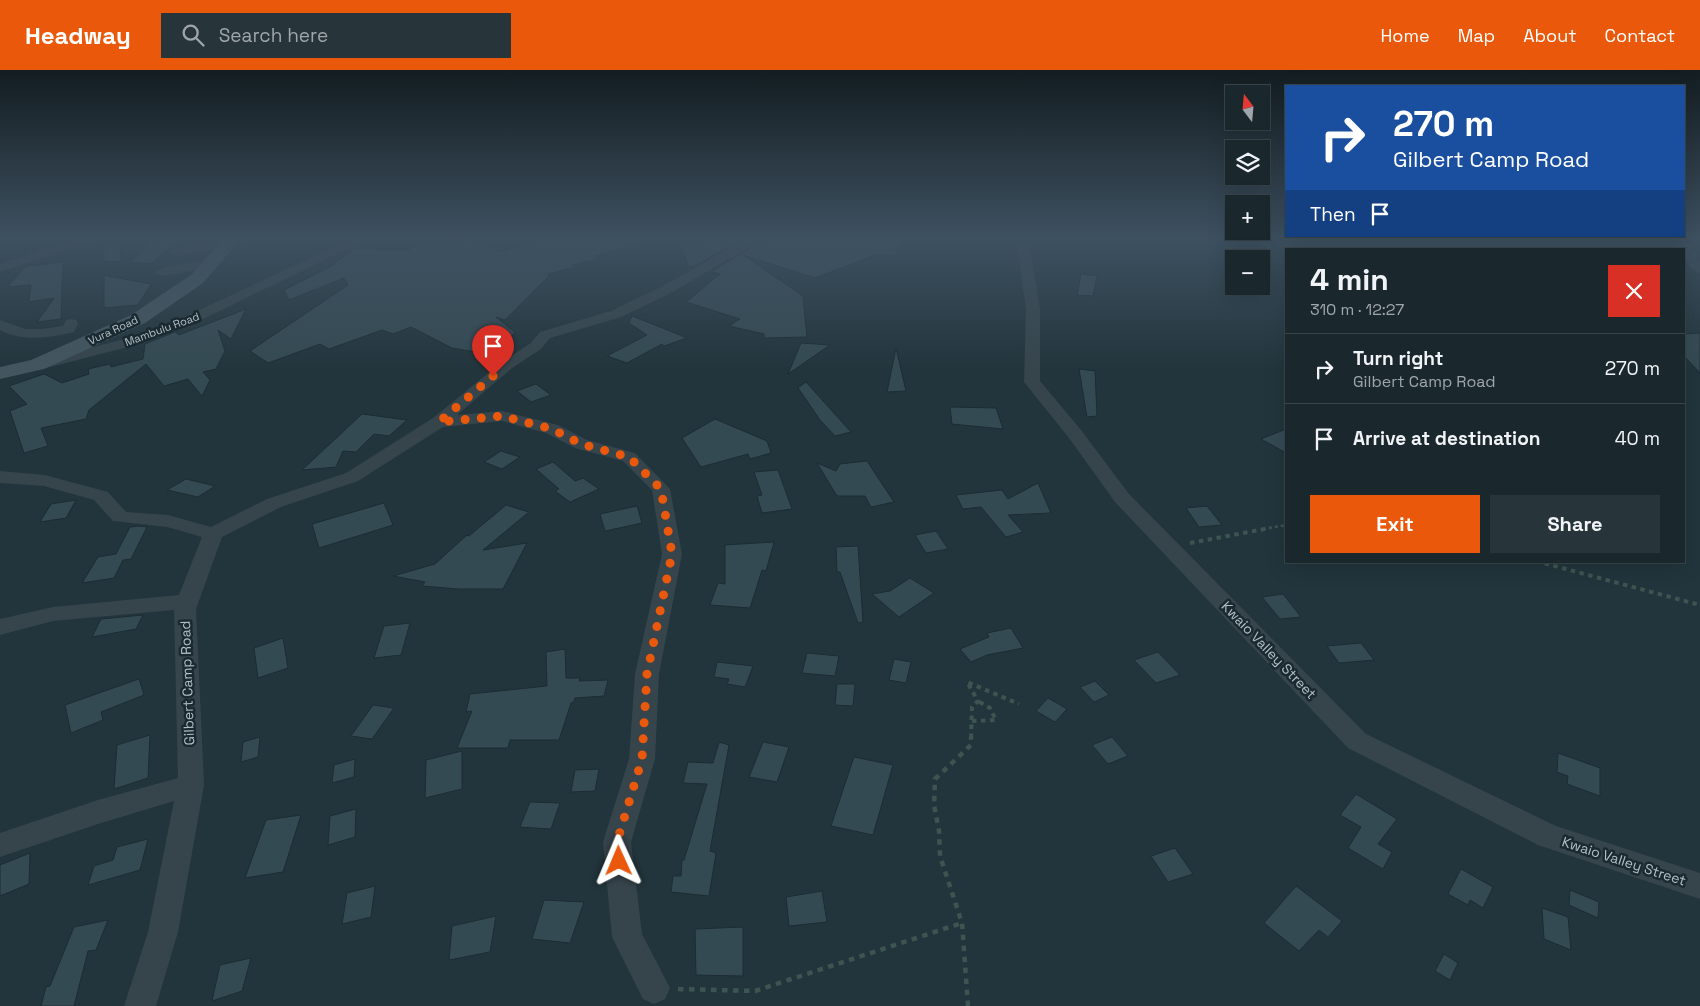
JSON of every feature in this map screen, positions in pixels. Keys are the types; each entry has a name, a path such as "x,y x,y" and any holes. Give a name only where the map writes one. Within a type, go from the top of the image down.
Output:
{"street":[{"name":"Vura Road","path":"0,373 37,365 138,319 192,283"},
{"path":"198,316 208,304 246,283"},
{"name":"Mambulu Road","path":"37,365 138,340 198,316 269,283"},
{"path":"0,477 46,481 101,496 120,517 168,520 213,534 274,503 352,477 439,422 507,365 536,346 545,335 616,314 679,283"},
{"name":"Kwaio Valley Street","path":"1027,283 1033,309 1032,382 1122,498 1357,741 1548,836 1700,886"},
{"path":"0,324 28,334 52,334 69,329 71,323"},
{"path":"439,422 502,416 552,429 581,444 629,457 661,489 672,554 647,674 642,759 617,842 627,938 654,988"},
{"name":"Gilbert Camp Road","path":"140,1006 163,932 191,785 185,609 213,534"},
{"path":"0,627 53,614 187,602"},
{"path":"0,845 98,812 191,785"}],"path":[{"path":"1170,547 1285,525"},
{"path":"1543,563 1700,605"},
{"path":"972,721 996,720 995,713 988,706 978,701 967,682 1019,704"},
{"path":"968,1006 962,923 940,856 939,831 934,805 935,779 971,745 972,707 978,701"},
{"path":"654,988 755,991 962,923"}],"building":[{"path":"11,283 62,283 61,319 37,322 54,298 29,302 31,285 7,287"},
{"path":"104,283 151,284 138,305 104,308"},
{"path":"298,283 332,283 289,300 284,290"},
{"path":"347,283 542,283 505,320 496,317 515,332 507,342 487,354 452,348 411,327 393,334 382,330 329,349 320,344 268,363 250,351 348,285"},
{"path":"709,283 784,283 803,296 807,337 764,338 764,334 729,326 740,319 686,302"},
{"path":"1079,283 1096,283 1093,296 1077,295"},
{"path":"246,309 231,339 218,330 225,351 216,369 203,372 210,380 202,396 188,379 164,386 146,364 89,410 86,419 41,428 48,446 24,453 10,411 27,404 9,386 44,374 62,383 89,374 88,369 110,364 111,367 143,359 145,344 175,332 179,335"},
{"path":"632,316 687,338 664,346 662,344 627,363 607,356 647,335 629,323"},
{"path":"1700,333 1700,373 1685,357 1685,334"},
{"path":"801,343 830,345 788,374"},
{"path":"896,348 906,391 887,392"},
{"path":"1079,369 1095,371 1097,416 1087,417"},
{"path":"806,382 851,432 835,436 820,420 798,388"},
{"path":"536,384 551,395 531,402 517,391"},
{"path":"950,407 996,408 1003,429 952,424"},
{"path":"362,414 407,420 389,436 374,434 356,452 343,451 336,467 302,470"},
{"path":"715,419 767,441 771,453 750,459 748,454 701,467 682,438"},
{"path":"1285,429 1285,452 1261,439"},
{"path":"501,451 520,457 502,469 484,462"},
{"path":"867,461 894,502 871,507 865,496 837,496 817,463 836,471 840,464"},
{"path":"553,462 575,481 583,478 599,489 570,502 555,491 559,489 536,469"},
{"path":"778,470 792,509 762,513 757,496 762,495 754,472"},
{"path":"186,479 215,486 198,497 167,490"},
{"path":"1038,483 1051,513 1008,515 1023,532 1006,537 981,507 963,509 956,495 1002,490 1008,499"},
{"path":"76,500 66,518 40,522 51,504"},
{"path":"384,503 393,525 319,548 312,524"},
{"path":"506,505 529,512 483,550 527,543 503,589 459,589 422,586 425,582 393,576 435,564 467,535 469,536"},
{"path":"637,506 642,523 605,531 600,514"},
{"path":"1207,506 1222,525 1199,527 1186,508"},
{"path":"130,527 147,527 131,559 123,560 114,578 82,583 98,557 116,554"},
{"path":"936,531 948,549 926,553 915,535"},
{"path":"774,542 766,571 762,570 750,608 710,605 718,583 725,584 725,545"},
{"path":"858,546 863,622 858,623 840,572 837,572 836,547"},
{"path":"910,578 934,593 899,617 872,594 890,591"},
{"path":"1283,594 1301,617 1280,619 1262,597"},
{"path":"143,615 136,629 92,637 101,619"},
{"path":"410,623 401,655 374,658 384,626"},
{"path":"1011,628 1023,648 987,655 971,662 960,649 989,637 987,633"},
{"path":"283,638 288,668 258,678 254,648"},
{"path":"1361,643 1374,660 1339,663 1327,646"},
{"path":"565,649 566,678 580,678 579,681 608,680 604,696 575,698 574,702 571,703 559,740 510,740 508,748 457,748 472,711 466,712 470,694 547,686 546,652"},
{"path":"1158,652 1180,675 1156,683 1134,660"},
{"path":"807,653 839,656 835,676 802,673"},
{"path":"894,659 911,662 906,683 889,680"},
{"path":"717,662 753,666 745,687 727,684 729,679 714,677"},
{"path":"139,679 144,695 101,712 103,720 71,733 65,705"},
{"path":"1095,681 1109,695 1094,702 1080,687"},
{"path":"837,684 855,684 853,706 835,705"},
{"path":"1048,698 1067,709 1055,722 1036,711"},
{"path":"373,705 394,708 372,739 351,736"},
{"path":"150,735 148,778 114,789 117,745"},
{"path":"260,737 258,757 241,762 243,742"},
{"path":"1112,737 1128,756 1108,764 1092,745"},
{"path":"719,742 729,745 710,851 716,853 709,896 671,892 673,876 681,876 682,860 684,860 707,784 683,783 688,762 713,763"},
{"path":"763,742 789,747 777,782 749,777"},
{"path":"462,751 462,789 425,798 426,760"},
{"path":"1558,753 1600,768 1600,796 1567,784 1568,776 1557,772"},
{"path":"854,757 893,765 873,835 831,826"},
{"path":"355,759 354,777 332,783 334,765"},
{"path":"599,769 595,791 571,792 575,770"},
{"path":"1356,794 1397,819 1378,844 1392,852 1383,869 1348,848 1361,827 1340,815"},
{"path":"530,802 560,803 551,829 520,827"},
{"path":"356,809 355,837 328,845 330,816"},
{"path":"301,815 283,872 245,878 266,820"},
{"path":"148,839 140,870 88,885 94,866 113,860 117,847"},
{"path":"1175,848 1193,874 1168,882 1151,856"},
{"path":"30,853 29,884 0,896 0,865"},
{"path":"1461,869 1493,887 1483,908 1470,900 1468,905 1448,894"},
{"path":"375,886 371,917 342,924 347,893"},
{"path":"1296,886 1342,921 1328,937 1319,930 1299,951 1264,923"},
{"path":"1570,890 1599,902 1598,918 1569,905"},
{"path":"822,891 827,922 789,926 786,897"},
{"path":"544,900 584,902 570,943 532,939"},
{"path":"1542,908 1568,917 1571,950 1544,939"},
{"path":"496,916 490,952 449,960 452,926"},
{"path":"108,920 96,950 88,951 74,1006 41,1006 46,987 50,986 74,927"},
{"path":"743,927 743,976 696,975 695,929"},
{"path":"1444,954 1458,963 1450,980 1435,971"},
{"path":"251,958 242,991 212,1001 220,965"}],"route":[{"path":"493,376 439,422 502,416 552,429 581,444 629,457 661,489 672,554 647,674 642,759 617,842 619,861"}]}
